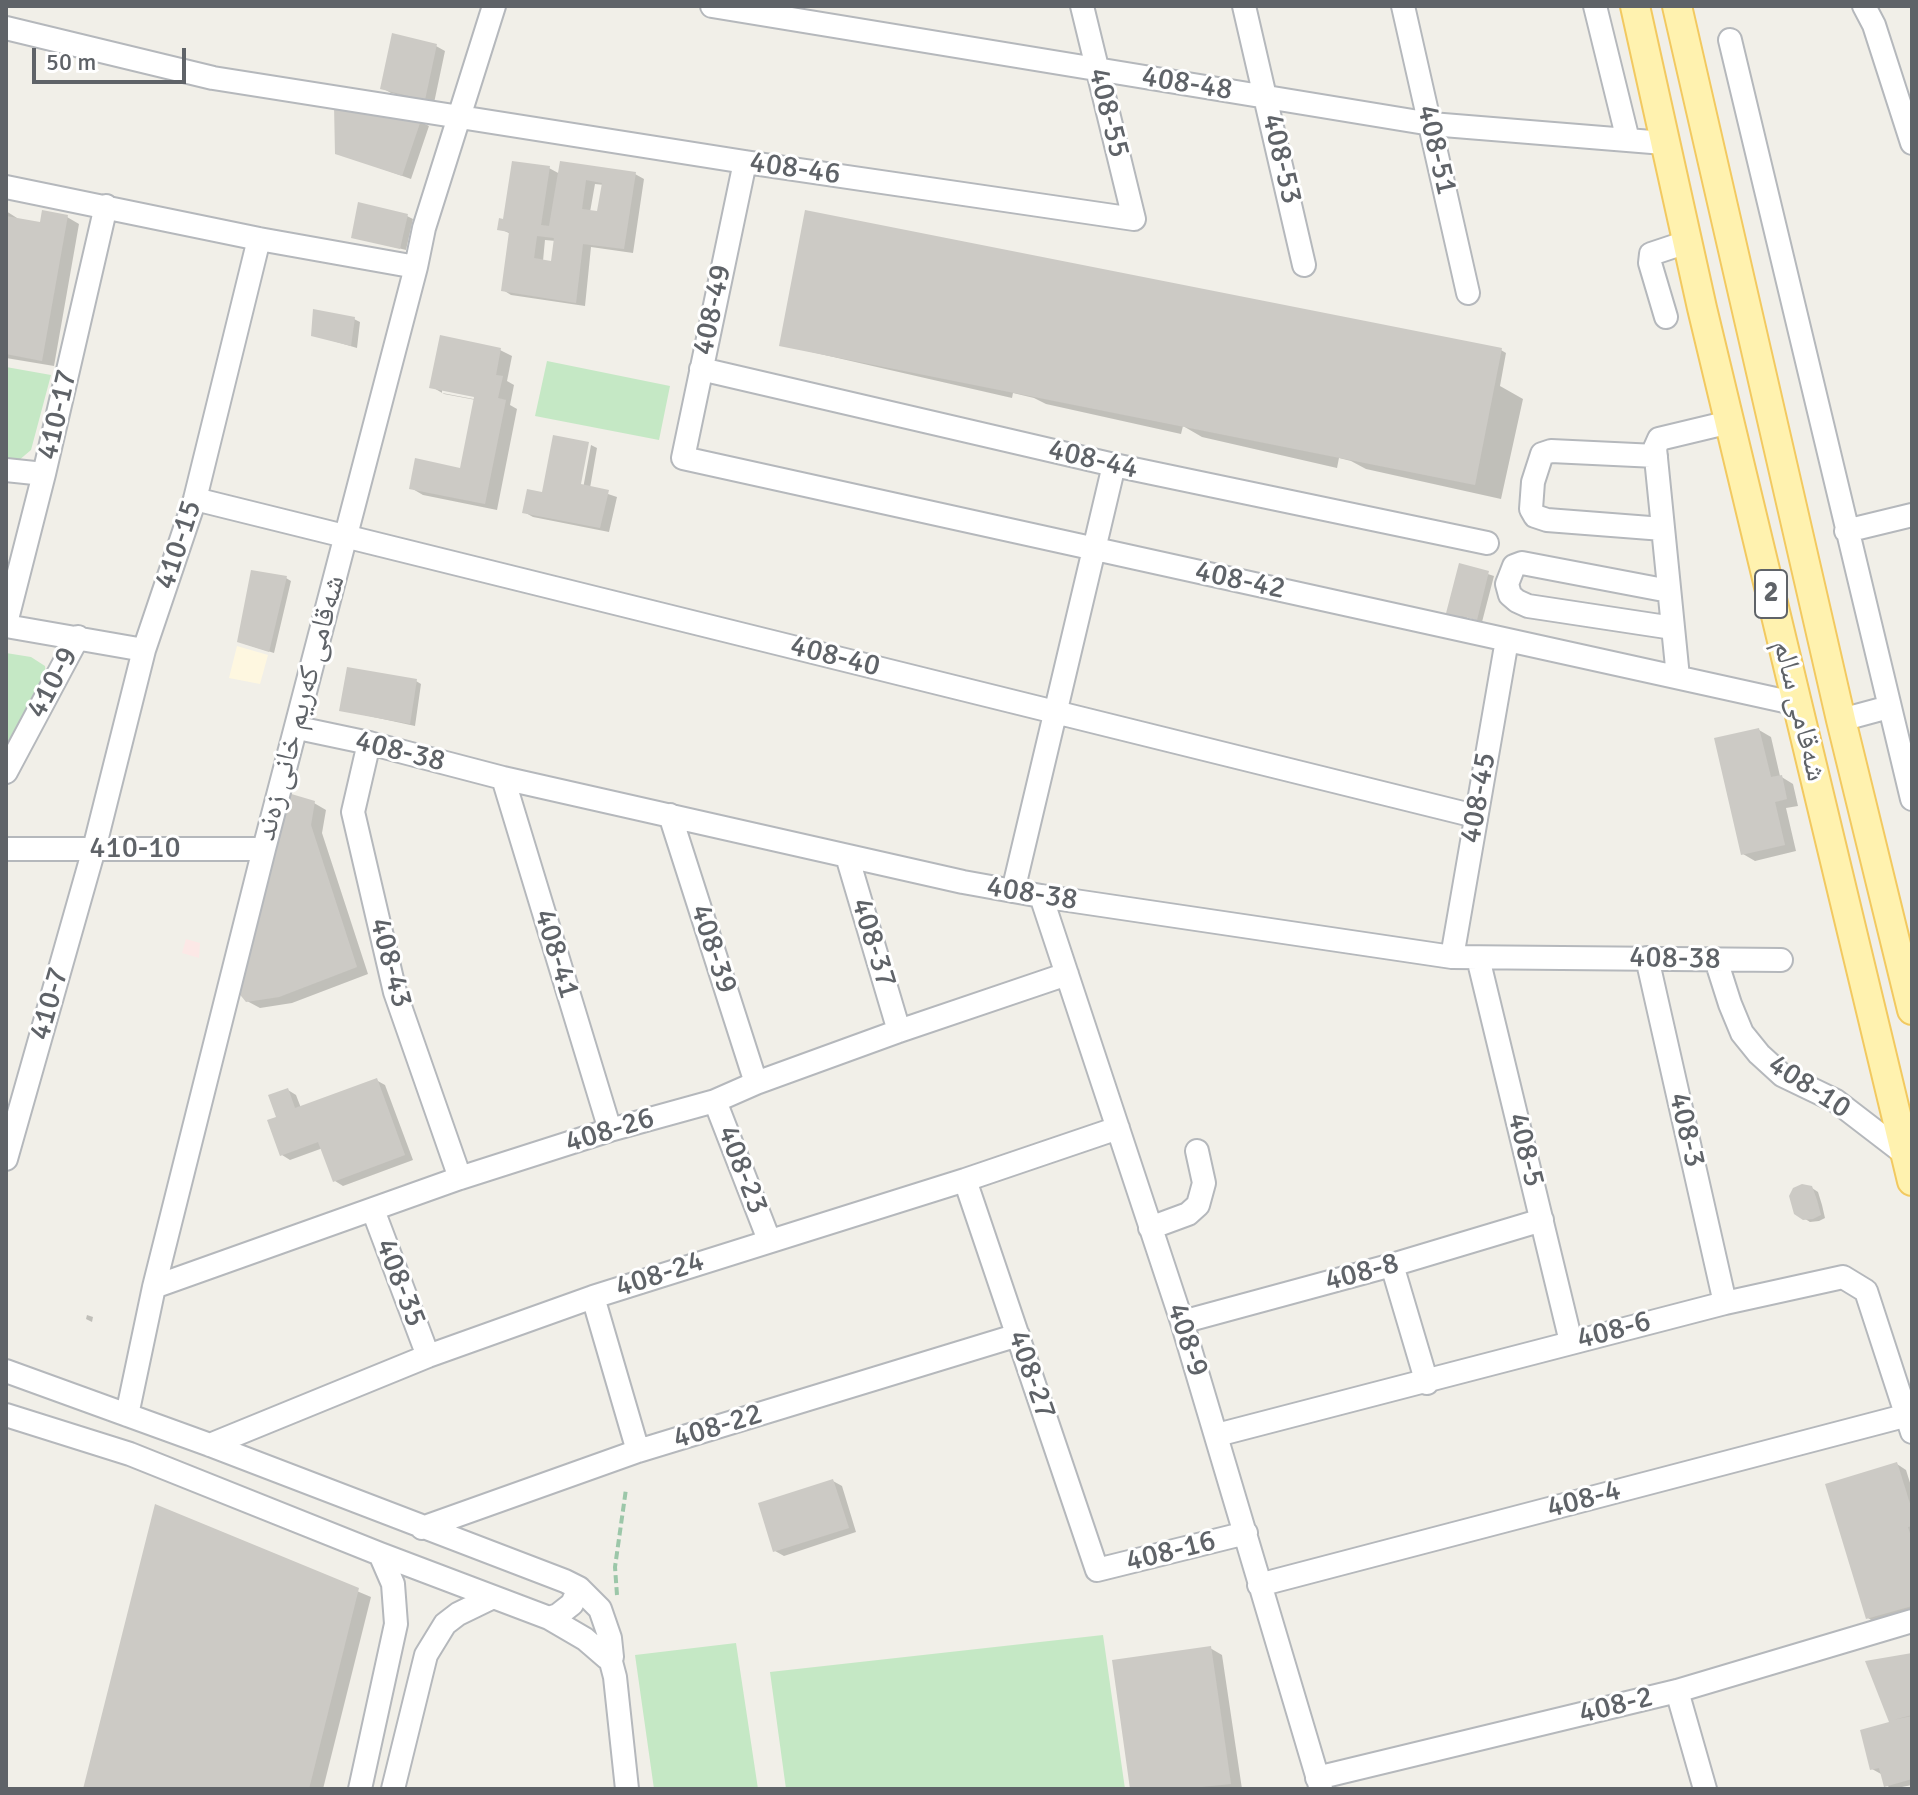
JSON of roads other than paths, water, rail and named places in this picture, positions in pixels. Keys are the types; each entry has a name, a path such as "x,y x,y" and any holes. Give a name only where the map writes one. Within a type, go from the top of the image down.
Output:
{"main road":[{"name":"شەقامی سالم","path":"1635,6 1687,242 1909,1167"},
{"name":"شەقامی سالم","path":"1677,6 1841,720 1912,1010"}],"street":[{"name":"شەقامی کەریم خانی زەند","path":"127,1415 154,1287 424,228 494,6"},
{"name":"408-48","path":"712,6 1431,124 1664,143"},
{"name":"408-55","path":"1082,6 1134,219"},
{"name":"408-53","path":"1244,6 1304,265"},
{"name":"408-51","path":"1403,6 1468,293"},
{"path":"1595,6 1628,140"},
{"path":"1864,6 1874,25 1912,143"},
{"name":"408-46","path":"6,28 213,78 745,162 1134,219"},
{"path":"1730,40 1912,799"},
{"name":"408-49","path":"683,458 745,162"},
{"path":"6,187 259,239 416,267"},
{"name":"410-17","path":"6,624 106,206"},
{"name":"410-15","path":"94,849 144,650 195,499 259,239"},
{"path":"1666,317 1650,263 1651,254 1687,242"},
{"name":"408-44","path":"701,369 1114,465 1487,543"},
{"path":"1678,677 1655,448 1659,439 1730,422"},
{"path":"1656,456 1551,451 1542,454 1533,482 1531,509 1535,516 1547,520 1663,529"},
{"name":"408-42","path":"683,458 1798,704"},
{"path":"1013,891 1114,465"},
{"path":"6,470 44,474"},
{"name":"408-40","path":"195,499 1475,816"},
{"path":"1846,531 1912,515"},
{"path":"1669,591 1522,563 1514,566 1507,584 1510,595 1528,606 1673,628"},
{"path":"6,624 144,650"},
{"name":"410-9","path":"6,772 78,637"},
{"name":"408-45","path":"1452,957 1507,640"},
{"path":"1841,720 1889,707"},
{"name":"408-38","path":"298,728 847,856 1041,896 1452,957 1781,960"},
{"name":"408-43","path":"369,743 353,812 395,992 460,1178"},
{"name":"408-41","path":"503,778 610,1130"},
{"name":"408-39","path":"670,815 756,1083"},
{"name":"410-10","path":"6,849 264,849"},
{"name":"410-7","path":"6,1159 94,849"},
{"name":"408-37","path":"847,856 899,1031"},
{"name":"408-9","path":"1041,896 1182,1322 1319,1784"},
{"name":"408-5","path":"1478,958 1571,1342"},
{"name":"408-3","path":"1647,958 1725,1303"},
{"name":"408-10","path":"1716,960 1742,1033 1759,1054 1782,1075 1836,1101 1909,1167"},
{"name":"408-26","path":"154,1287 460,1178 610,1130 715,1101 899,1031 1067,974"},
{"name":"408-23","path":"715,1101 769,1240"},
{"name":"408-24","path":"210,1445 428,1356 593,1297 965,1180 1118,1128"},
{"path":"1150,1228 1188,1214 1198,1205 1204,1183 1197,1151"},
{"name":"408-27","path":"965,1180 1097,1570"},
{"name":"408-35","path":"373,1210 428,1356"},
{"name":"408-8","path":"1182,1322 1392,1265 1542,1220"},
{"path":"1392,1265 1427,1383"},
{"name":"408-6","path":"1217,1435 1427,1383 1725,1303 1843,1277 1866,1291 1910,1424"},
{"path":"593,1297 638,1451"},
{"name":"408-22","path":"422,1528 638,1451 1018,1335"},
{"path":"6,1371 210,1445 579,1588 600,1609 607,1623 613,1655 610,1658"},
{"path":"6,1415 130,1454 568,1628 610,1658 616,1683 627,1789"},
{"name":"408-4","path":"1259,1585 1910,1424"},
{"name":"408-16","path":"1097,1570 1246,1533"},
{"path":"360,1789 396,1624 393,1584 380,1554"},
{"path":"549,1618 572,1604 579,1588"},
{"path":"393,1789 426,1655 445,1624 493,1597"},
{"name":"408-2","path":"1319,1784 1677,1691 1912,1621"},
{"path":"1677,1691 1705,1789"}]}
